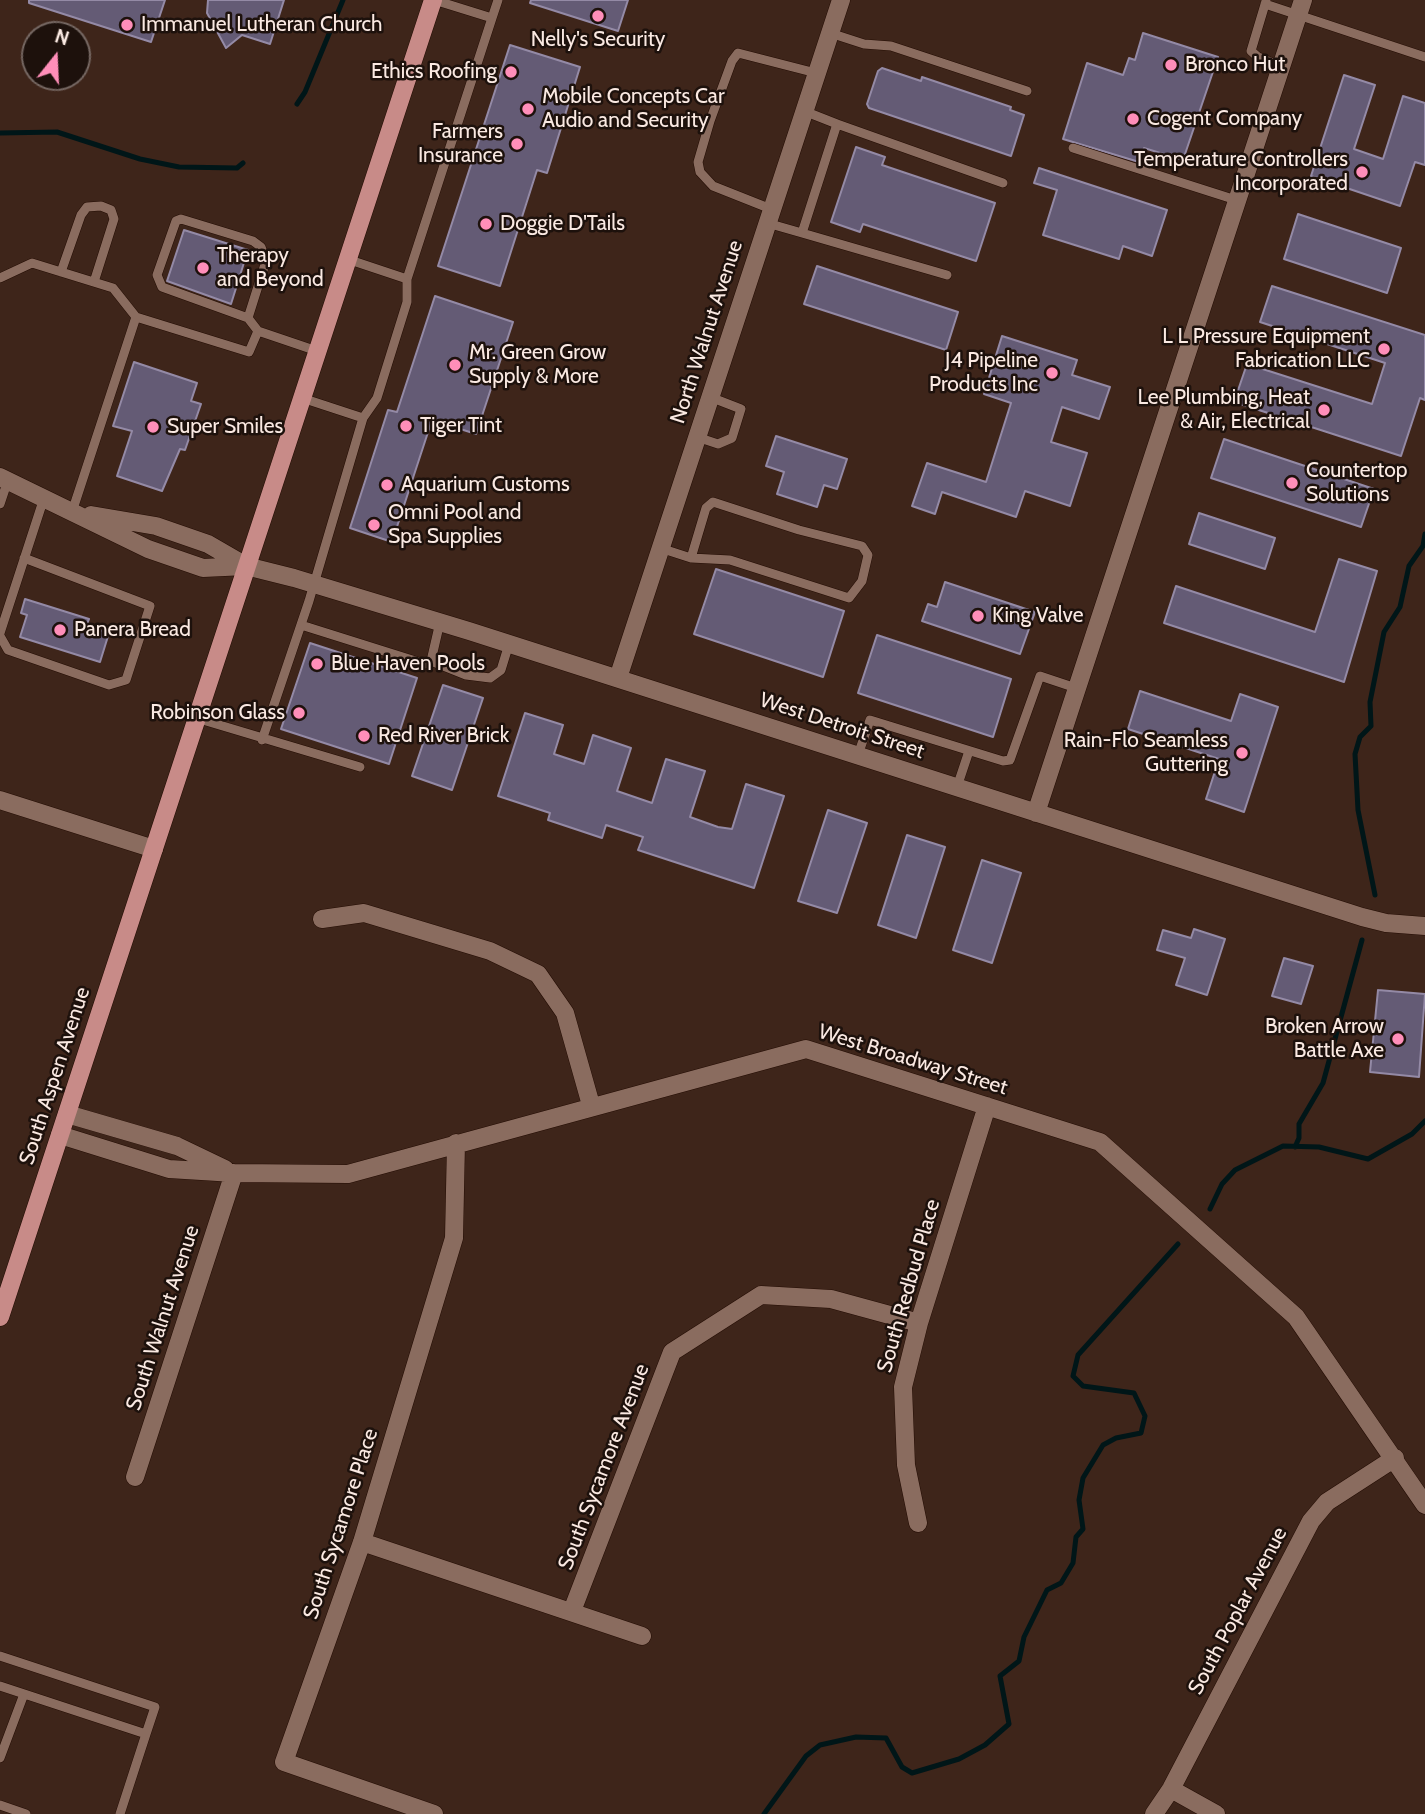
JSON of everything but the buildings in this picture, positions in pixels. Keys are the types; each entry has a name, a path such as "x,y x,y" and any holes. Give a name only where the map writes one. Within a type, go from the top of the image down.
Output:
{"main road":[{"name":"South Aspen Avenue","path":"0,1317 433,0"}],"street":[{"name":"North Walnut Avenue","path":"618,678 841,0"},
{"path":"1036,813 1301,8"},
{"name":"West Detroit Street","path":"4,479 72,512 156,526 208,544 246,566 440,622 1362,917 1386,923 1425,926"},
{"path":"0,800 154,849"},
{"path":"322,919 364,913 491,951 538,974 565,1013 591,1105"},
{"name":"West Broadway Street","path":"60,1135 169,1169 234,1173 348,1174 591,1105 806,1049 1100,1142 1296,1317 1425,1505"},
{"name":"South Redbud Place","path":"918,1523 906,1465 903,1387 919,1323 987,1106"},
{"name":"West Broadway Street","path":"67,1114 177,1146 234,1173"},
{"name":"South Sycamore Place","path":"434,1814 284,1762 362,1542 454,1238 456,1143"},
{"name":"South Walnut Avenue","path":"135,1477 234,1173"},
{"name":"South Sycamore Avenue","path":"572,1611 673,1352 761,1295 831,1298 919,1323"},
{"name":"South Poplar Avenue","path":"1154,1814 1171,1789 1311,1521 1327,1502 1395,1458"},
{"path":"362,1542 642,1636"},
{"path":"1171,1789 1216,1814"}],"lane":[{"path":"433,0 492,18"},
{"path":"262,740 301,625 363,418 377,398 407,302 407,279 498,0"},
{"path":"1280,66 1258,57 1251,51 1266,2 1301,8 1425,57"},
{"path":"830,33 864,44 891,46 1027,90"},
{"path":"816,73 738,53 732,61 710,121 698,162 701,172 713,186 802,233 947,275"},
{"path":"803,111 1003,183"},
{"path":"802,233 837,124"},
{"path":"1073,148 1236,200"},
{"path":"61,272 81,215 87,207 102,206 111,210 114,219 94,282"},
{"path":"248,318 266,261 261,247 253,241 181,219 176,221 157,275 162,287 248,318 258,331 317,351"},
{"path":"347,259 407,279"},
{"path":"0,278 32,262 119,293 136,317 248,352 258,331"},
{"path":"72,512 136,317"},
{"path":"301,397 363,418"},
{"path":"697,438 718,444 732,438 741,409 710,397"},
{"path":"0,504 4,479"},
{"path":"24,558 150,606 126,680 109,685 8,650 0,635 24,558 44,498"},
{"path":"660,548 691,558 730,560 849,598 862,581 869,555 862,545 799,530 713,502 706,508 691,558"},
{"path":"431,662 440,622"},
{"path":"301,625 425,664 431,662 466,675 490,678 501,670 509,644"},
{"path":"858,755 870,720 1003,761 1010,760 1040,676 1076,688"},
{"path":"196,718 262,740 360,767"},
{"path":"957,787 969,751"},
{"path":"0,1656 155,1707 120,1814"},
{"path":"0,1686 146,1734"},
{"path":"0,1758 24,1694"},
{"path":"0,1805 26,1814"}],"waterway":[{"path":"297,104 305,92 343,0"},
{"path":"0,133 57,132 140,159 179,167 237,168 243,163"},
{"path":"1375,895 1358,810 1355,754 1360,737 1371,726 1370,702 1384,632 1400,607 1409,566 1423,546 1425,534"},
{"path":"1295,1147 1299,1138 1299,1124 1323,1083 1362,940"},
{"path":"1210,1209 1222,1184 1235,1170 1283,1146 1319,1147 1368,1159 1412,1134 1425,1121"},
{"path":"764,1814 806,1756 820,1745 856,1737 886,1738 902,1767 912,1773 959,1759 985,1745 1009,1724 1000,1676 1019,1661 1024,1637 1047,1590 1061,1583 1073,1563 1076,1537 1083,1529 1079,1500 1083,1478 1103,1445 1116,1438 1141,1433 1145,1416 1134,1393 1083,1386 1073,1376 1078,1355 1178,1244"}],"place":[{"name":"Nelly's Security","path":"598,16"},
{"name":"Immanuel Lutheran Church","path":"127,25"},
{"name":"Bronco Hut","path":"1171,65"},
{"name":"Ethics Roofing","path":"511,72"},
{"name":"Mobile Concepts Car Audio and Security","path":"528,109"},
{"name":"Cogent Company","path":"1133,119"},
{"name":"Farmers Insurance","path":"517,144"},
{"name":"Temperature Controllers Incorporated","path":"1362,172"},
{"name":"Doggie D'Tails","path":"486,224"},
{"name":"Therapy and Beyond","path":"203,268"},
{"name":"L L Pressure Equipment Fabrication LLC","path":"1384,349"},
{"name":"Mr. Green Grow Supply & More","path":"455,365"},
{"name":"J4 Pipeline Products Inc","path":"1052,373"},
{"name":"Lee Plumbing, Heat & Air, Electrical","path":"1324,410"},
{"name":"Tiger Tint","path":"406,426"},
{"name":"Super Smiles","path":"153,427"},
{"name":"Countertop Solutions","path":"1292,483"},
{"name":"Aquarium Customs","path":"387,485"},
{"name":"Omni Pool and Spa Supplies","path":"374,525"},
{"name":"King Valve","path":"978,616"},
{"name":"Panera Bread","path":"60,630"},
{"name":"Blue Haven Pools","path":"317,664"},
{"name":"Robinson Glass","path":"299,713"},
{"name":"Red River Brick","path":"364,736"},
{"name":"Rain-Flo Seamless Guttering","path":"1242,753"},
{"name":"Broken Arrow Battle Axe","path":"1398,1039"}]}
